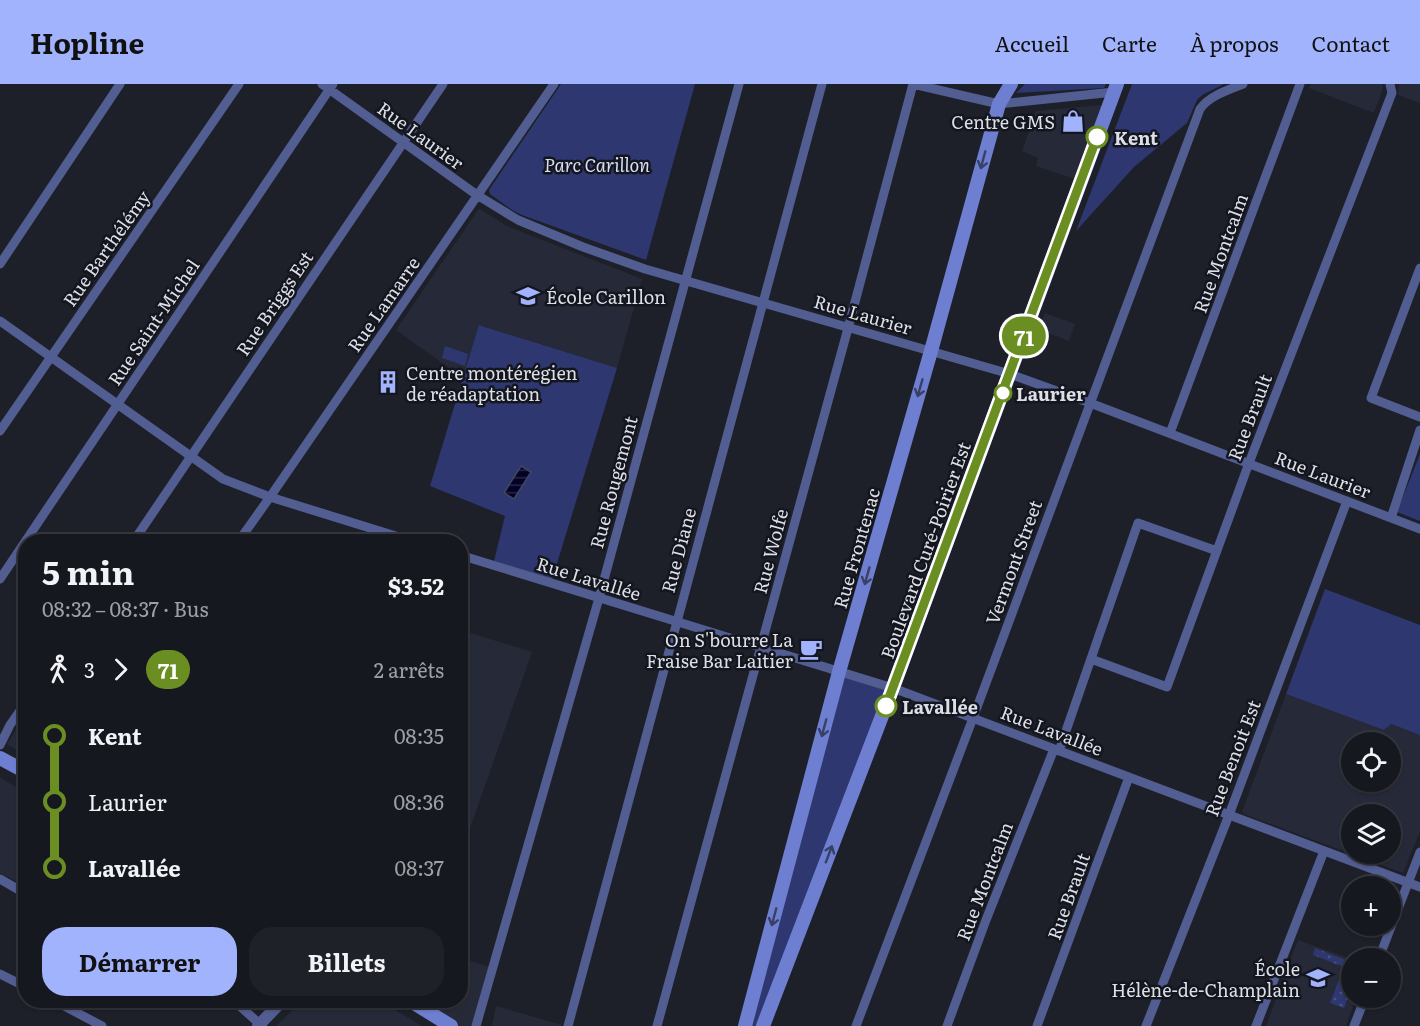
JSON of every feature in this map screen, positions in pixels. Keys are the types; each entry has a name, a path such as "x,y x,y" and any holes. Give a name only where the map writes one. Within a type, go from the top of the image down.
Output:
{"main road":[{"name":"Rue Frontenac","path":"745,1026 839,672 999,104 1011,84"},
{"name":"Boulevard Curé-Poirier Est","path":"762,1026 893,688 1115,88"},
{"path":"0,758 18,768"},
{"path":"422,1008 452,1026"}],"street":[{"path":"0,264 120,84"},
{"name":"Rue Barthélémy","path":"0,431 239,84"},
{"name":"Rue Briggs Est","path":"138,534 443,84"},
{"name":"Rue Lamarre","path":"244,534 554,84"},
{"name":"Rue Rougemont","path":"476,1026 599,598 739,84"},
{"name":"Rue Diane","path":"567,1026 822,84"},
{"path":"913,84 999,104 1115,88"},
{"name":"Rue Wolfe","path":"657,1026 913,84"},
{"name":"Vermont Street","path":"856,1026 1200,110 1212,98 1243,84"},
{"name":"Rue Montcalm","path":"1170,433 1300,84"},
{"name":"Rue Brault","path":"1091,659 1167,687 1249,463 1392,93 1390,84"},
{"name":"Rue Laurier","path":"328,86 477,195 518,220 583,247 645,269 1010,374 1420,529"},
{"name":"Rue Saint-Michel","path":"30,534 328,86"},
{"path":"1420,268 1371,398 1420,417"},
{"path":"0,321 223,479 270,497 389,534"},
{"path":"1391,518 1420,429"},
{"name":"Rue Benoit Est","path":"1146,1026 1229,815 1347,501"},
{"name":"Rue Montcalm","path":"947,1026 986,920 1057,750 1138,523 1217,551"},
{"name":"Rue Saint-Michel","path":"0,579 18,552"},
{"name":"Rue Lavallée","path":"468,557 893,688 1420,887"},
{"path":"0,745 18,714"},
{"name":"Rue Brault","path":"1037,1026 1129,777"},
{"path":"1256,1026 1324,851"},
{"path":"1383,948 1420,852"},
{"path":"0,879 18,889"},
{"path":"0,974 18,983"},
{"path":"68,1008 102,1026"},
{"path":"242,1008 260,1025 276,1008"},
{"path":"1354,1026 1361,1008"}],"shaded area":[{"path":"1311,84 1382,84 1383,88 1374,113 1309,88"},
{"path":"1399,84 1420,84 1420,103 1398,95"},
{"path":"1101,105 1075,179 1036,166 1038,158 1022,151 1036,111"},
{"name":"École Carillon","path":"480,209 507,226 642,279 617,368 480,325 463,378 396,330"},
{"path":"1045,313 1075,324 1069,341 1038,329"},
{"path":"521,466 531,472 514,499 504,493"},
{"path":"468,632 532,652 468,834"},
{"path":"1286,694 1384,730 1391,724 1420,735 1420,831 1403,873 1379,864 1401,864 1401,804 1341,804 1341,850 1242,812"},
{"path":"18,727 18,751 7,744"},
{"path":"0,777 18,789 18,882 0,873"},
{"name":"École Hélène-de-Champlain","path":"1298,940 1341,955 1341,1008 1352,1008 1346,1026 1266,1026"},
{"path":"468,960 492,968 476,1026 451,1026 421,1008 468,1008"},
{"path":"496,1006 562,1025 492,1026"},
{"path":"295,1008 392,1008 422,1026 276,1026"}],"green space":[{"name":"Parc Carillon","path":"561,84 695,84 646,260 522,215 490,194 489,190"},
{"path":"1025,84 1106,84 1104,88 1016,93"},
{"path":"1132,84 1224,84 1202,95 1197,100 1187,123 1134,167 1076,231"},
{"path":"479,325 617,368 551,583 493,565 505,516 430,486"},
{"path":"445,346 468,354 465,366 442,358"},
{"path":"1420,454 1420,521 1397,512"},
{"path":"1325,589 1420,625 1420,735 1391,724 1384,730 1286,694"},
{"path":"839,672 893,688 763,1026 745,1026"},
{"path":"1315,948 1341,958 1341,966 1313,955"},
{"path":"1341,975 1341,1007 1330,1003"}],"bus line":[{"name":"71","path":"886,706 1097,137"}],"place":[{"name":"Centre GMS","path":"1073,121"},
{"name":"Kent","path":"1097,137"},
{"name":"École Carillon","path":"528,296"},
{"name":"Centre montérégien de réadaptation","path":"388,382"},
{"name":"Laurier","path":"1003,393"},
{"name":"On S'bourre La Fraise Bar Laitier","path":"811,649"},
{"name":"Lavallée","path":"886,706"},
{"name":"École Hélène-de-Champlain","path":"1318,978"}]}
